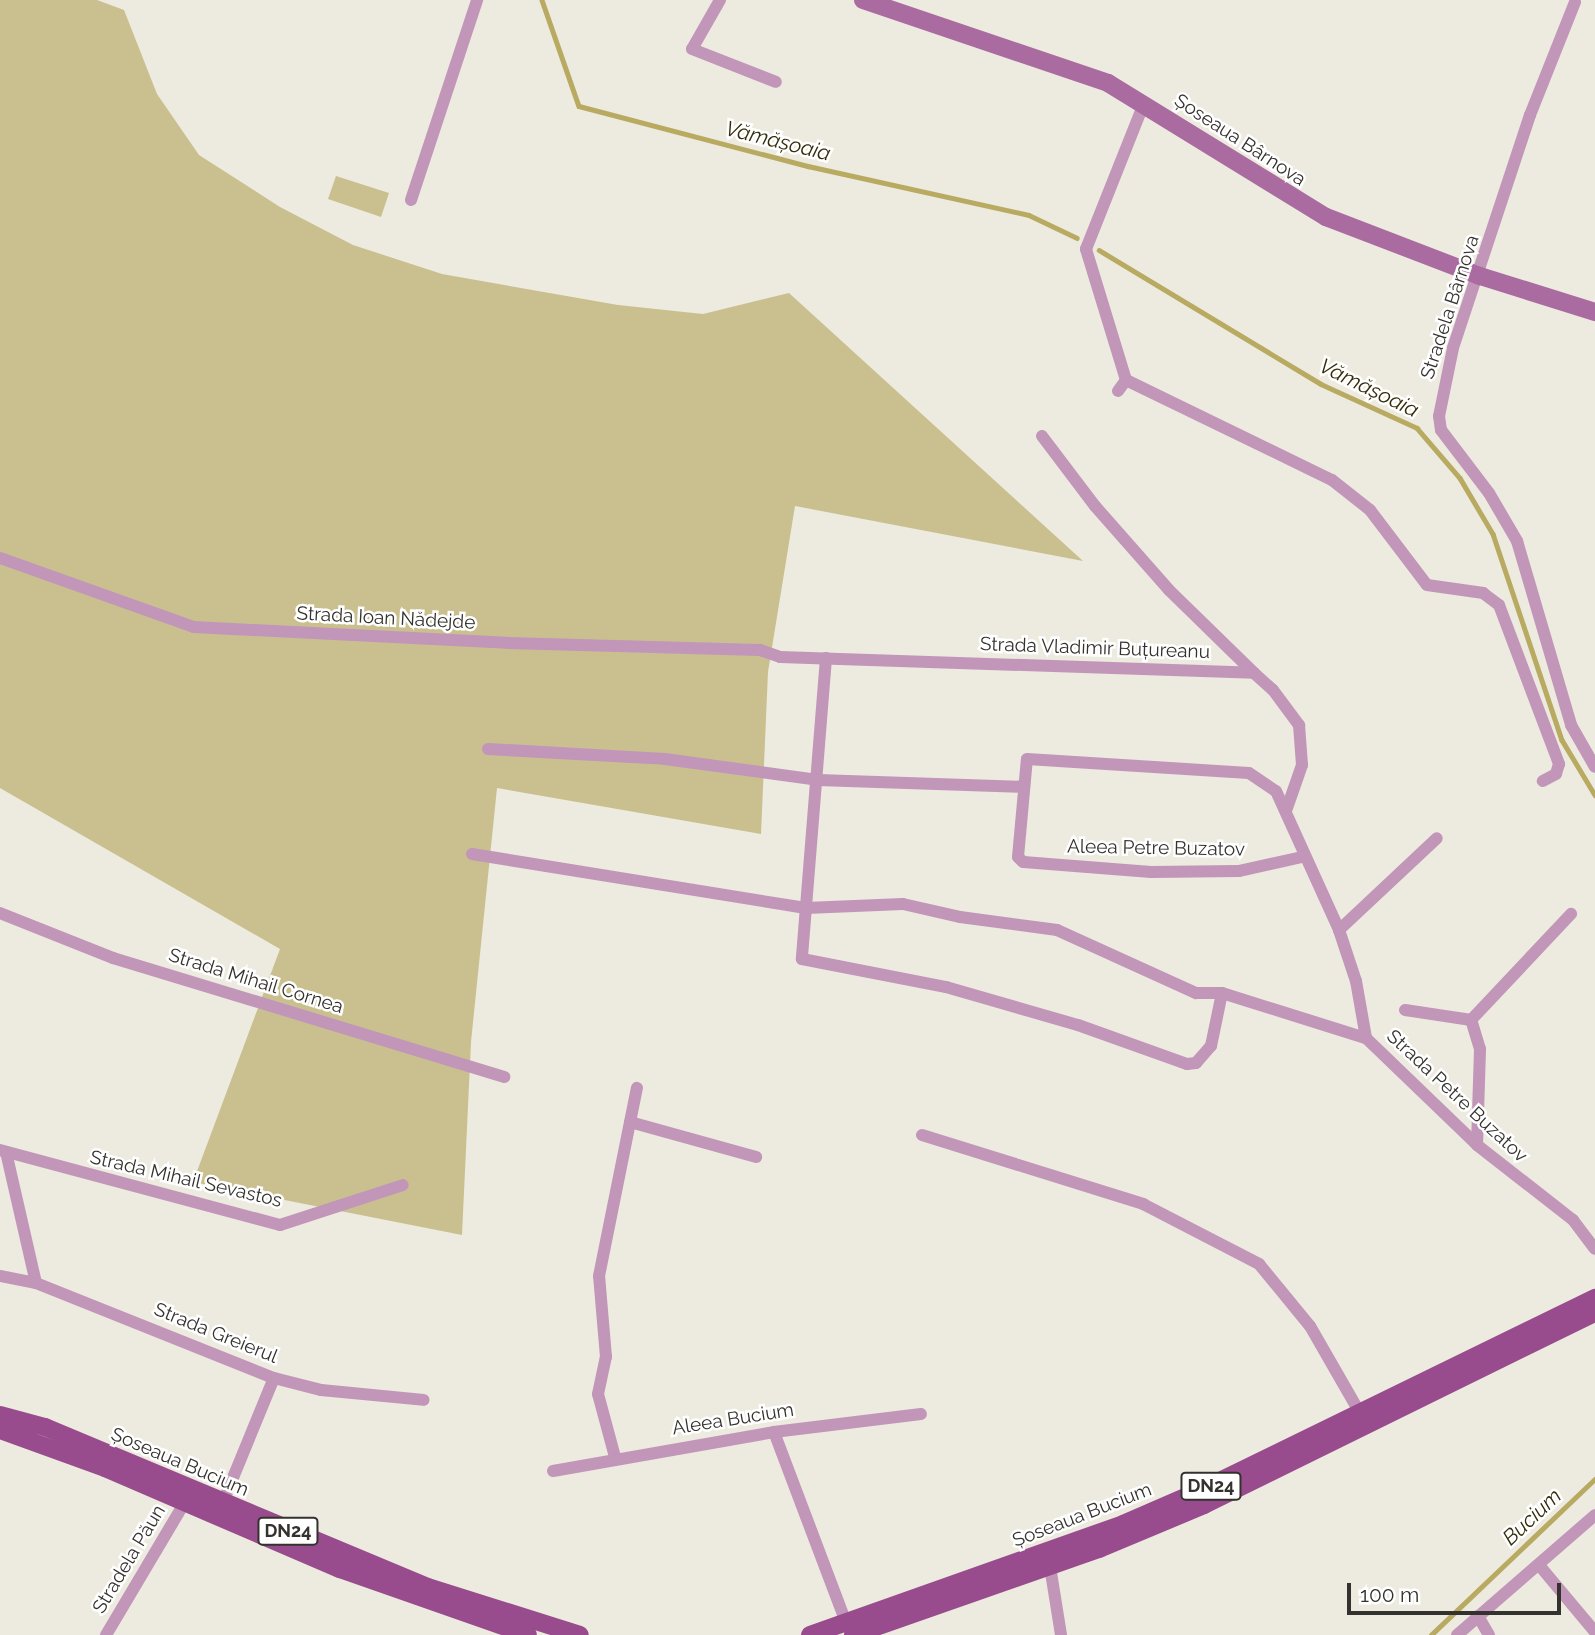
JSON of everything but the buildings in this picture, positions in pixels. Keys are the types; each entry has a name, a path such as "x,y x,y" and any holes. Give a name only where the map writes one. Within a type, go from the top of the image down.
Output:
{"main road":[{"name":"Șoseaua Bârnova","path":"863,0 1108,83 1144,103 1306,207 1480,276 1595,312"},
{"name":"Șoseaua Bucium","path":"810,1635 850,1631 1204,1505 1595,1298"},
{"name":"Șoseaua Bucium","path":"1364,1421 1595,1313"},
{"name":"Șoseaua Bucium","path":"0,1415 45,1427 400,1592 531,1630 580,1635"},
{"name":"Șoseaua Bucium","path":"0,1430 185,1502 220,1510"}],"street":[{"path":"411,200 477,0"},
{"path":"720,0 692,49 776,82"},
{"name":"Stradela Bârnova","path":"1575,2 1530,115 1443,387 1441,430 1489,493 1517,541 1571,725 1595,767"},
{"path":"1144,103 1086,249 1122,386 1332,480 1370,510 1427,585 1483,593 1499,605 1559,764 1556,774 1543,781"},
{"path":"1042,436 1095,506 1169,590 1273,690 1299,725 1302,765 1287,808"},
{"name":"Strada Ioan Nădejde","path":"0,558 194,627 507,643 760,650 780,657"},
{"name":"Strada Vladimir Buțureanu","path":"780,657 1254,673"},
{"path":"826,657 802,959 946,987 1078,1025 1187,1064 1196,1063 1211,1046 1222,993"},
{"path":"488,749 665,759 818,780 1024,787"},
{"name":"Strada Petre Buzatov","path":"1024,787 1027,759 1249,773 1276,791 1287,808 1302,858 1339,930 1356,981 1366,1038 1477,1145 1573,1220 1595,1249"},
{"name":"Aleea Petre Buzatov","path":"1024,787 1018,857 1032,865 1151,872 1239,871 1302,858"},
{"path":"1339,930 1437,838"},
{"path":"472,854 806,908 903,904 1057,930 1091,943 1165,982 1196,993 1222,993 1366,1038"},
{"name":"Strada Mihail Cornea","path":"0,913 113,958 504,1077"},
{"path":"1471,1020 1571,914"},
{"path":"1405,1010 1471,1020"},
{"path":"1471,1020 1480,1049 1477,1145"},
{"path":"615,1458 598,1394 606,1357 600,1276 637,1088"},
{"path":"630,1122 756,1157"},
{"path":"922,1135 1143,1203 1259,1264 1310,1326 1364,1421"},
{"path":"3,1151 36,1283"},
{"name":"Strada Mihail Sevastos","path":"3,1151 280,1225 403,1185"},
{"name":"Strada Greierul","path":"0,1276 36,1283 274,1378 321,1390 424,1400"},
{"path":"220,1510 274,1378"},
{"name":"Aleea Bucium","path":"553,1471 774,1432 920,1414"},
{"path":"774,1432 850,1631"},
{"name":"Stradela Păun","path":"106,1635 185,1502"},
{"path":"1457,1635 1595,1515"},
{"path":"1049,1559 1061,1635"},
{"path":"1539,1565 1595,1632"},
{"path":"1478,1616 1489,1635"}],"shaded area":[{"path":"0,0 97,0 124,10 157,94 199,155 280,207 353,245 442,274 618,305 703,314 789,293 1083,561 795,506 768,672 761,834 497,788 471,1042 462,1235 193,1182 280,949 0,788"},
{"path":"336,176 389,193 381,217 328,199"}],"waterway":[{"name":"Vămășoaia","path":"542,0 579,106 808,166 1029,215 1077,238"},
{"name":"Vămășoaia","path":"1099,250 1321,384 1417,428 1460,478 1493,534 1562,740 1595,795"},
{"name":"Bucium","path":"1431,1635 1595,1479"}]}
